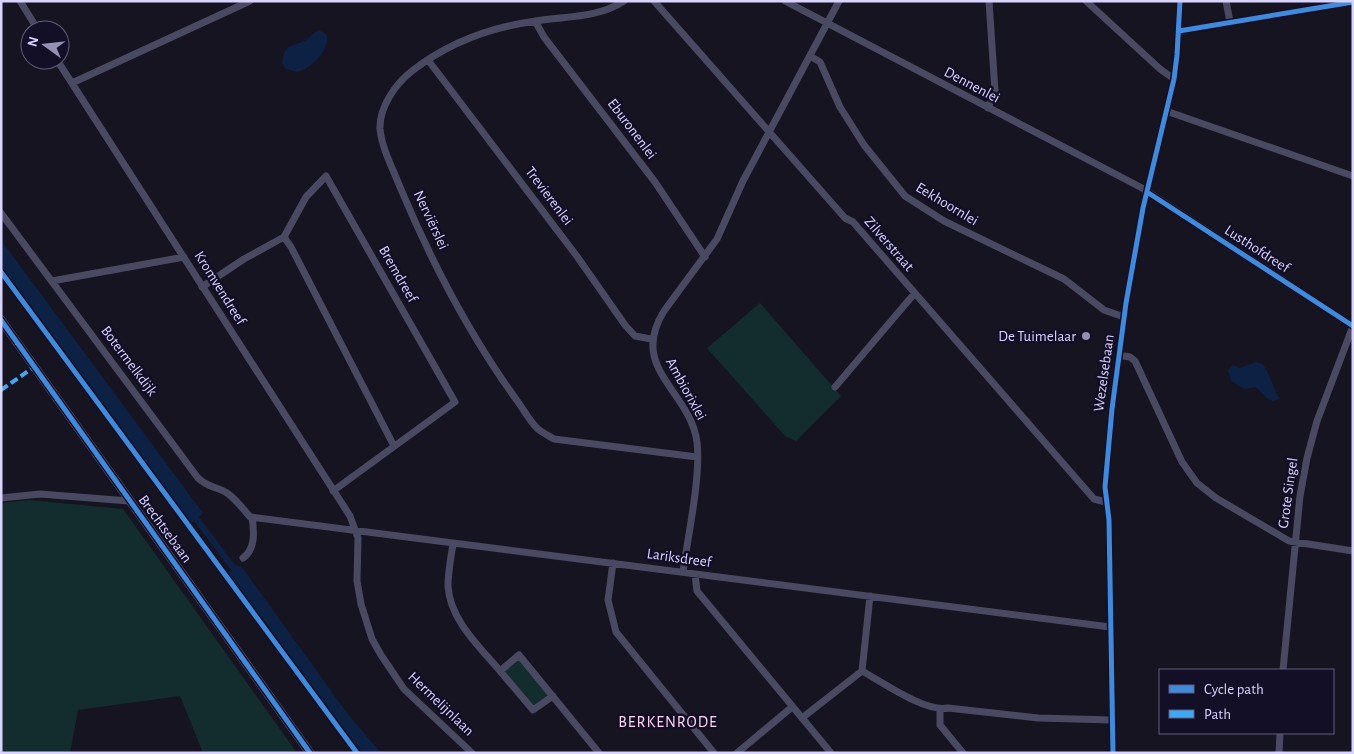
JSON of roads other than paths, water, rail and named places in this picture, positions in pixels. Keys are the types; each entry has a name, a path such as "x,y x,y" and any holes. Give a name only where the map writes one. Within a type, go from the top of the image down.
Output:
{"main road":[{"name":"Brechtsebaan","path":"1,320 310,753"}],"street":[{"path":"20,1 32,20"},
{"path":"72,83 250,1"},
{"name":"Nerviërslei","path":"624,1 602,12 507,26 467,38 410,72 394,89 383,112 380,131 390,163 415,223 467,323 506,386 537,428 554,439 697,457"},
{"name":"Zilverstraat","path":"654,1 1094,498 1106,502"},
{"name":"Dennenlei","path":"785,1 827,25 1147,192"},
{"path":"651,340 657,322 664,311 717,239 743,181 839,1"},
{"path":"988,108 995,91 989,1"},
{"path":"1086,1 1160,69 1174,79"},
{"name":"Wezelsebaan","path":"1113,753 1109,520 1105,487 1110,418 1124,317 1147,192 1174,79 1180,1"},
{"path":"1226,1 1230,22"},
{"path":"1179,31 1353,2"},
{"name":"Eburonenlei","path":"535,21 544,37 655,182 705,257"},
{"name":"Eekhoornlei","path":"810,56 820,62 840,108 864,145 906,196 944,221 1064,279 1104,310 1124,317"},
{"name":"Trevierenlei","path":"428,60 570,248 625,325 635,336 651,340"},
{"name":"Kromvendreef","path":"64,70 350,516 356,532"},
{"path":"1166,111 1353,176"},
{"name":"Bremdreef","path":"284,237 306,197 326,176 455,402 333,491"},
{"name":"Lusthofdreef","path":"1147,192 1353,326"},
{"name":"Botermelkdijk","path":"1,213 198,478 204,484 225,491 249,515"},
{"path":"202,287 244,259 284,237 291,247 394,446"},
{"path":"52,281 184,257"},
{"path":"835,387 914,294"},
{"name":"Grote Singel","path":"1282,669 1300,496 1310,446 1353,326"},
{"name":"Ambiorixlei","path":"651,340 656,366 686,411 693,428 697,457 683,572"},
{"path":"1119,355 1135,361 1182,462 1197,483 1264,528 1295,543 1353,551"},
{"path":"1,498 40,494 129,501"},
{"path":"243,558 248,555 253,542 254,529 249,515"},
{"name":"Lariksdreef","path":"249,515 356,532 1110,627"},
{"name":"Hermelijnlaan","path":"356,532 358,538 357,581 361,604 372,639 380,655 404,689 472,753"},
{"path":"453,544 448,586 452,606 464,628 533,710 553,696"},
{"path":"613,563 608,600 616,632 714,753"},
{"path":"695,574 697,591 831,753"},
{"path":"802,718 862,671 870,596"},
{"path":"500,671 519,655 599,753"},
{"path":"862,671 922,703 940,709 948,708 1038,718 1112,720"},
{"path":"737,753 792,707"},
{"path":"940,709 940,725 963,753"},
{"path":"1279,753 1280,734"}],"water":[{"path":"319,30 327,35 326,47 323,53 302,70 297,72 286,69 282,63 287,49 306,40"},
{"path":"1,240 203,513 199,517 235,565 242,567 347,713 381,753 361,753 327,711 228,573 231,570 194,521 190,523 1,267"},
{"path":"1256,362 1263,364 1279,399 1273,401 1268,399 1256,387 1244,389 1231,381 1228,370 1233,365 1240,368"}],"place":[{"name":"De Tuimelaar","path":"1086,336"}],"district":[{"name":"BERKENRODE","path":"668,722"}]}
